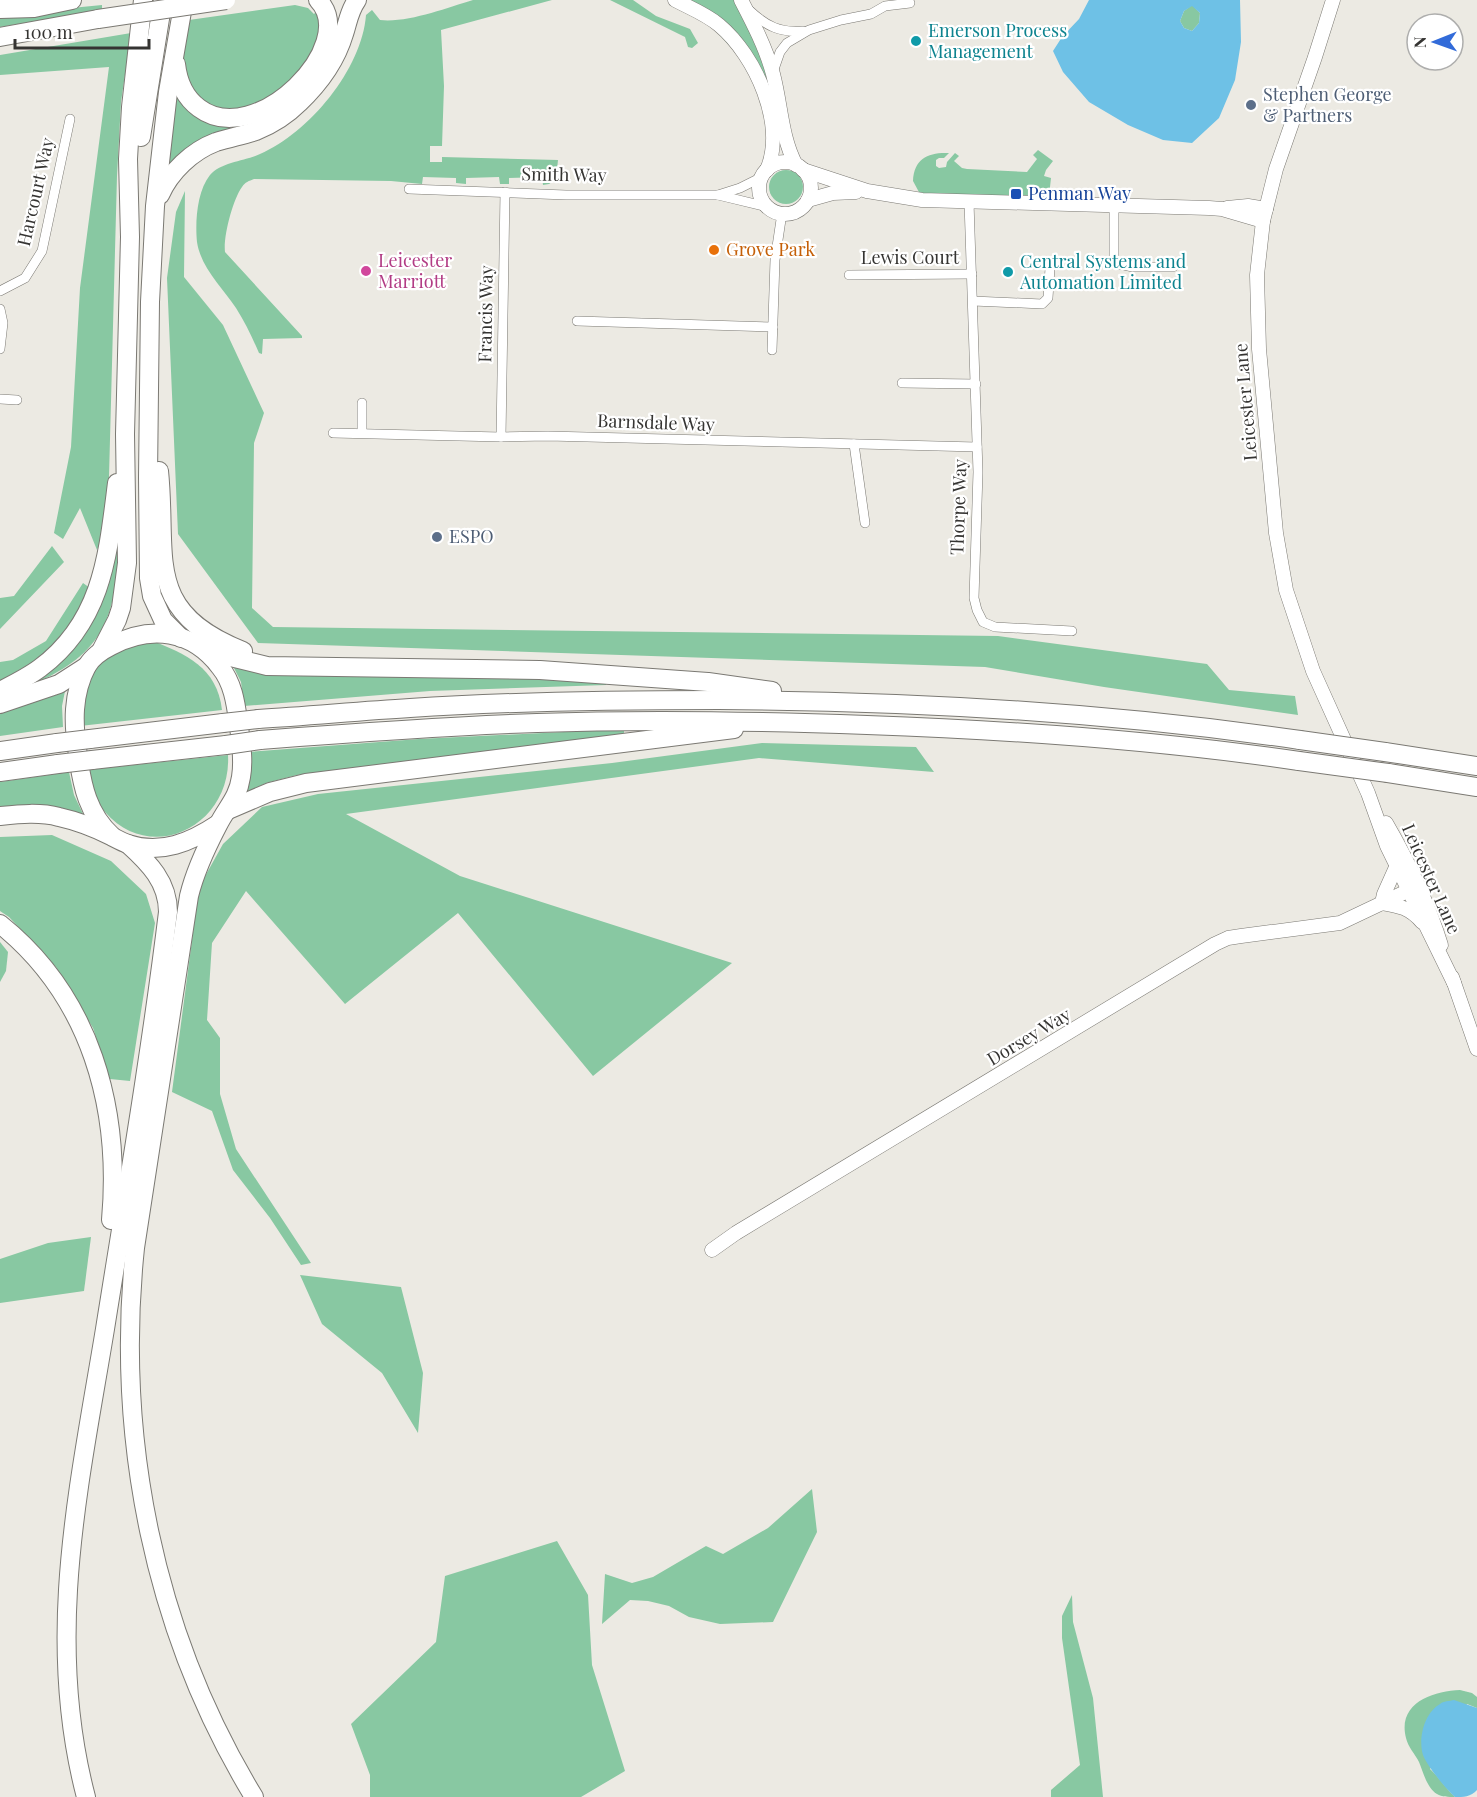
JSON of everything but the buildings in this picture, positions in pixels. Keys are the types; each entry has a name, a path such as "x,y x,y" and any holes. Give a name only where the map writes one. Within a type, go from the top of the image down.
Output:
{"highway":[{"path":"0,9 34,8 72,0"},
{"path":"0,704 59,684 87,666 101,651 117,620 125,585 128,541 125,434 130,237 128,159 132,95 143,0"},
{"path":"130,237 144,111 163,0"},
{"path":"184,0 174,48 155,206 150,302 148,536 151,588 155,604 163,620 185,641"},
{"path":"0,37 226,0"},
{"path":"174,48 180,83 192,102 213,116 227,118 253,115 265,110 289,93 318,58 329,29 328,13 318,0"},
{"path":"155,206 168,178 196,152 215,143 268,126 297,106 314,89 328,69 345,34 343,0"},
{"path":"346,24 357,0"},
{"path":"149,425 158,465 164,568 171,593 185,614 210,636 246,652 282,660 346,666"},
{"path":"0,691 31,674 50,660 71,638 92,604 106,562 125,434"},
{"path":"101,651 124,639 141,634 163,633 204,651 267,666 602,673 708,682 853,703"},
{"path":"204,651 225,674 236,708 242,768 237,794 196,871 189,896 138,1226 131,1296 130,1375 134,1438 142,1496 154,1554 169,1608 193,1677 226,1746 255,1797"},
{"path":"86,1797 75,1748 69,1706 66,1669 66,1608 80,1490 168,912 166,896 160,880 150,864 99,823 83,789 78,758 75,705 77,692 87,666"},
{"path":"0,751 258,719 412,708 567,701 728,700 853,703 1078,716 1216,729 1477,766"},
{"path":"0,772 260,740 398,729 579,722 744,720 1001,730 1076,736 1299,760 1477,787"},
{"path":"0,816 51,815 82,824 120,840 150,848 176,845 198,837 223,817 270,792 306,783 741,728 865,725"},
{"path":"0,924 20,941 54,982 86,1039 101,1077 110,1119 114,1164 106,1262 106,1321"}],"street":[{"path":"675,0 720,26 750,63 765,96 772,128 773,151 759,191 768,207 782,213 795,212 808,200 810,184 786,139 773,72 743,3"},
{"name":"Leicester Lane","path":"1333,0 1316,57 1276,169 1265,215 1257,275 1257,324 1268,453 1281,565 1293,615 1313,671 1368,793 1397,865 1434,921 1477,1049"},
{"path":"743,3 762,22 775,29 794,32 871,14 885,6 910,3"},
{"path":"773,72 786,43 809,30"},
{"name":"Harcourt Way","path":"0,291 25,278 42,251 70,119"},
{"path":"764,174 780,163 799,167 826,179 867,191 922,200 1222,209 1248,206 1265,215"},
{"name":"Smith Way","path":"718,195 740,188 764,174"},
{"name":"Smith Way","path":"410,189 566,195 718,195 768,207"},
{"path":"808,200 833,193 867,191"},
{"name":"Francis Way","path":"501,437 505,192"},
{"name":"Thorpe Way","path":"969,202 977,447 974,598 983,622 994,627 1072,631"},
{"path":"1114,204 1114,263 1133,267 1173,267"},
{"path":"772,350 775,260 782,213"},
{"path":"973,301 1042,304 1048,298 1050,268"},
{"name":"Lewis Court","path":"849,275 972,274"},
{"path":"0,309 3,323 0,349"},
{"path":"578,321 773,327"},
{"path":"902,383 976,384"},
{"path":"0,399 17,400"},
{"path":"362,403 362,433"},
{"name":"Barnsdale Way","path":"333,433 977,447"},
{"path":"854,444 866,523"},
{"name":"Leicester Lane","path":"1368,793 1396,841 1414,888 1425,926 1454,983"},
{"path":"1397,865 1382,903 1405,907 1414,912 1425,926"},
{"name":"Dorsey Way","path":"712,1250 736,1233 1215,944 1228,938 1330,926 1350,919 1414,888"}],"green space":[{"path":"473,0 552,0 441,30 444,86 442,146 430,146 430,162 442,162 442,157 558,160 556,179 543,185 542,177 509,178 509,184 500,184 499,177 466,178 466,184 456,183 456,178 423,177 422,184 391,181 254,179 247,182 243,185 232,209 227,228 225,252 302,336 302,338 263,339 262,354 259,353 239,313 207,269 199,251 197,216 202,189 210,175 220,167 260,154 278,144 314,115 344,77 355,57 366,15 372,10 380,20 403,19"},
{"path":"610,0 633,0 656,16 690,29 698,43 692,48 688,47 685,37"},
{"path":"688,0 735,0 754,37 774,95"},
{"path":"102,5 102,10 0,27 0,15"},
{"path":"295,5 308,8 314,14 318,10 324,25 301,76 243,114 197,101 181,68 189,20"},
{"path":"1192,5 1200,13 1199,23 1192,31 1184,28 1180,21 1184,11"},
{"path":"131,33 121,102 117,176 109,477 105,529 97,550 80,508 63,539 54,533 71,447 80,288 109,67 0,75 0,55"},
{"path":"177,93 231,123 229,131 169,166"},
{"path":"1038,150 1053,161 1044,176 1051,178 1049,196 1045,201 920,194 913,181 916,167 929,155 949,153 944,158 936,160 936,166 939,168 946,167 947,162 955,153 959,156 954,161 962,168 1027,172 1037,159 1033,155"},
{"path":"786,170 798,175 803,187 798,199 786,204 774,199 769,187 774,175"},
{"path":"185,191 184,277 223,325 264,413 254,443 252,608 273,627 998,636 1207,664 1229,690 1295,696 1298,715 985,667 258,643 178,534 167,278 176,212"},
{"path":"118,543 114,594 100,633 88,649 72,663 26,687 107,586"},
{"path":"52,546 64,562 0,629 0,598 14,596"},
{"path":"83,583 90,588 70,627 40,658 0,681 0,662 13,660 46,641"},
{"path":"150,640 198,664 214,683 222,710 80,726 87,679 105,656"},
{"path":"231,662 606,679 606,685 430,691 244,706 241,682"},
{"path":"66,686 62,706 63,727 0,736 0,707"},
{"path":"624,729 624,734 297,775 266,783 243,795 249,752 419,739"},
{"path":"762,743 916,747 934,772 759,758 346,814 460,876 732,963 593,1076 458,913 345,1004 246,891 212,943 207,1020 220,1038 220,1094 236,1149 311,1263 301,1265 270,1218 233,1170 212,1111 172,1092 199,887 223,844 262,807 318,794 612,763"},
{"path":"228,755 226,780 217,801 203,818 186,830 166,836 145,836 124,828 102,808 86,770"},
{"path":"69,772 74,795 84,816 0,811 0,782"},
{"path":"52,835 111,861 146,894 155,923 130,1081 110,1079 93,1028 56,967 9,917 0,911 0,837"},
{"path":"0,942 8,952 6,971 0,982"},
{"path":"91,1237 84,1291 0,1303 0,1259 48,1243"},
{"path":"300,1275 401,1287 423,1373 418,1433 382,1373 322,1324"},
{"path":"812,1489 817,1532 773,1622 720,1624 689,1617 669,1606 630,1600 602,1624 605,1574 632,1583 653,1577 706,1546 723,1554 768,1528"},
{"path":"557,1541 588,1595 592,1665 625,1771 581,1797 370,1797 370,1775 351,1724 436,1642 445,1576"},
{"path":"1072,1595 1073,1622 1093,1698 1103,1797 1051,1797 1051,1790 1080,1765 1062,1638 1062,1616"},
{"path":"1460,1690 1477,1697 1477,1708 1467,1704 1430,1769 1455,1797 1445,1797 1437,1794 1428,1784 1407,1741 1405,1726 1407,1716 1420,1701 1439,1693"}],"water":[{"path":"1089,0 1240,0 1241,42 1235,80 1219,118 1192,143 1163,140 1128,125 1089,102 1063,72 1053,51 1062,37 1079,19","holes":["1192,6 1200,13 1199,23 1192,31 1184,28 1180,21 1184,11"]},
{"path":"1454,1700 1477,1708 1477,1790 1461,1797 1455,1797 1425,1760 1421,1742 1426,1720 1434,1708 1441,1703"}],"place":[{"name":"Emerson Process Management","path":"916,41"},
{"name":"Stephen George & Partners","path":"1251,105"},
{"name":"Penman Way","path":"1016,194"},
{"name":"Grove Park","path":"714,250"},
{"name":"Leicester Marriott","path":"366,271"},
{"name":"Central Systems and Automation Limited","path":"1008,272"},
{"name":"ESPO","path":"437,537"}]}
